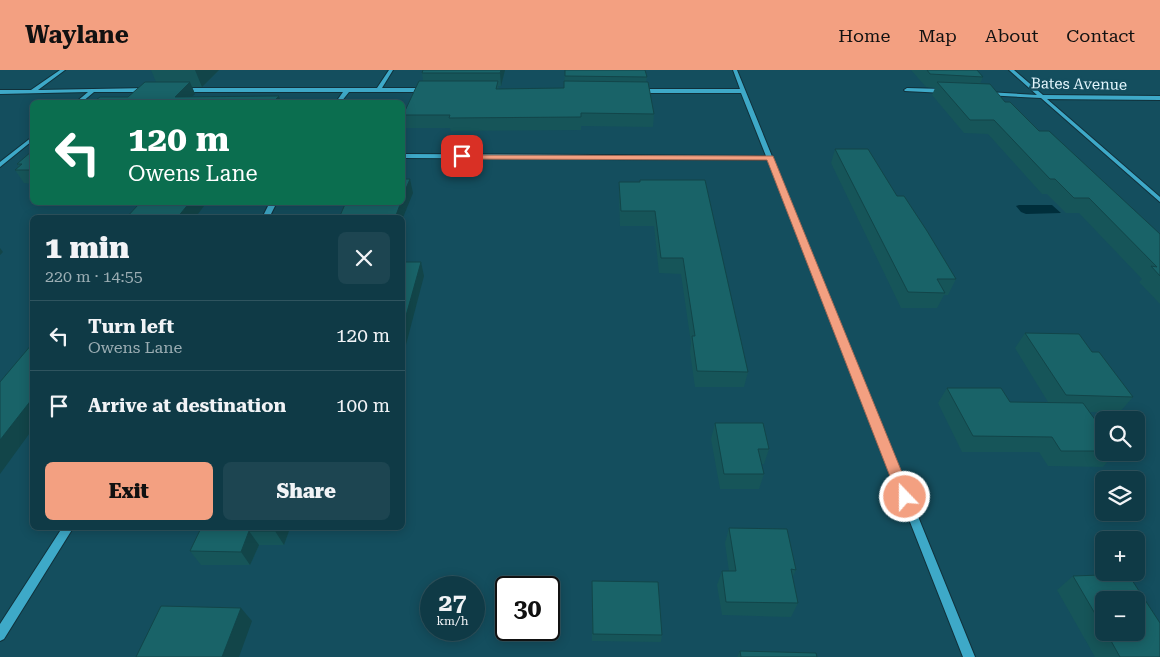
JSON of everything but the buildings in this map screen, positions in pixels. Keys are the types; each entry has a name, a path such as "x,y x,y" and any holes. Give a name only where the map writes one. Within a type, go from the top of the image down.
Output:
{"street":[{"path":"33,92 63,70"},
{"path":"380,89 391,70"},
{"path":"734,70 969,657"},
{"path":"1011,70 1160,200"},
{"path":"82,100 94,90"},
{"path":"0,92 152,90"},
{"path":"180,90 428,90"},
{"path":"340,100 347,90"},
{"path":"907,90 955,92"},
{"path":"636,91 743,91"},
{"name":"Bates Avenue","path":"983,93 1042,97 1160,98"},
{"path":"0,165 30,141"},
{"path":"405,156 770,158"},
{"path":"0,635 67,530"}],"water":[{"path":"1052,205 1061,213 1026,214 1021,212 1016,206"}],"route":[{"path":"462,156 770,158 905,497"}]}
